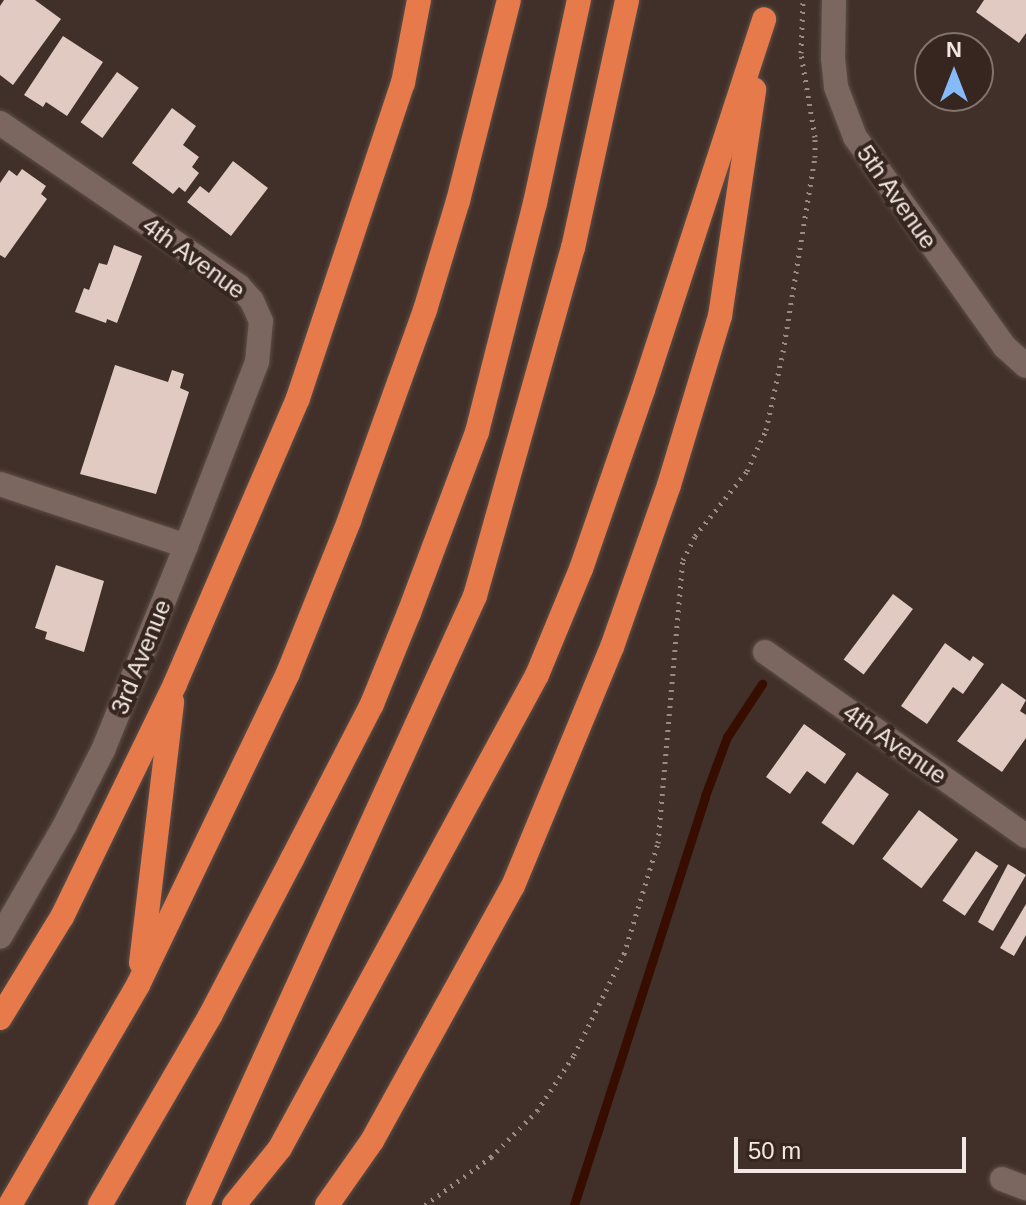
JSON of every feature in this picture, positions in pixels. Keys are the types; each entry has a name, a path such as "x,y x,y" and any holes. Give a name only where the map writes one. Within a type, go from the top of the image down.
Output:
{"highway":[{"path":"0,1018 62,917 175,684 298,398 403,83 419,0"},
{"path":"10,1205 138,985 288,673 355,508 425,310 458,201 509,0"},
{"path":"100,1205 210,1016 292,859 372,704 420,585 477,432 535,203 579,0"},
{"path":"198,1205 475,596 573,248 627,0"},
{"path":"234,1205 280,1148 537,675 581,569 638,405 765,10"},
{"path":"327,1205 372,1141 513,886 612,647 669,485 720,316 765,10"},
{"path":"138,985 175,684"}],"street":[{"name":"5th Avenue","path":"834,0 836,87 855,137 1005,347 1026,366"},
{"name":"4th Avenue","path":"0,123 239,286 252,301 261,321 257,362 186,546"},
{"path":"0,484 186,546"},
{"name":"3rd Avenue","path":"0,937 65,825 103,750 186,546"},
{"name":"4th Avenue","path":"765,652 1026,836"},
{"path":"1002,1179 1026,1188"}],"path":[{"path":"425,1205 491,1157 537,1111 574,1055 624,954 658,843 683,560 695,536 747,471 766,430 783,352 815,157 815,137 801,53 803,0"}],"building":[{"path":"4,0 35,0 61,19 13,85 0,75 0,6"},
{"path":"984,0 1026,0 1026,33 1019,43 976,12"},
{"path":"63,36 103,62 67,116 46,102 43,107 24,95"},
{"path":"117,72 139,88 102,138 81,122"},
{"path":"172,108 196,126 183,145 199,157 192,167 199,173 185,192 179,187 173,194 132,163"},
{"path":"233,161 268,188 231,236 187,202 200,186 209,193"},
{"path":"22,169 46,186 41,194 47,199 5,258 0,255 0,183 9,170 17,176"},
{"path":"114,245 142,256 117,323 107,319 106,323 75,312 84,288 89,290 99,263 107,265"},
{"path":"115,365 168,382 172,370 184,374 180,388 189,392 156,494 80,474"},
{"path":"56,565 104,581 84,652 45,639 47,632 35,628"},
{"path":"893,594 913,609 864,675 844,659"},
{"path":"945,643 970,661 973,656 984,664 963,694 953,687 927,724 901,706"},
{"path":"1002,683 1026,700 1020,711 1026,715 1026,738 1002,772 957,741"},
{"path":"804,724 846,754 825,784 807,771 790,794 766,777"},
{"path":"857,772 889,794 853,845 821,823"},
{"path":"919,810 958,839 921,888 882,859"},
{"path":"976,851 998,866 965,916 942,901"},
{"path":"1008,864 1026,875 993,931 978,922"},
{"path":"1026,904 1026,935 1014,956 1000,948"}],"waterway":[{"path":"574,1205 705,796 727,737 762,684"}]}
